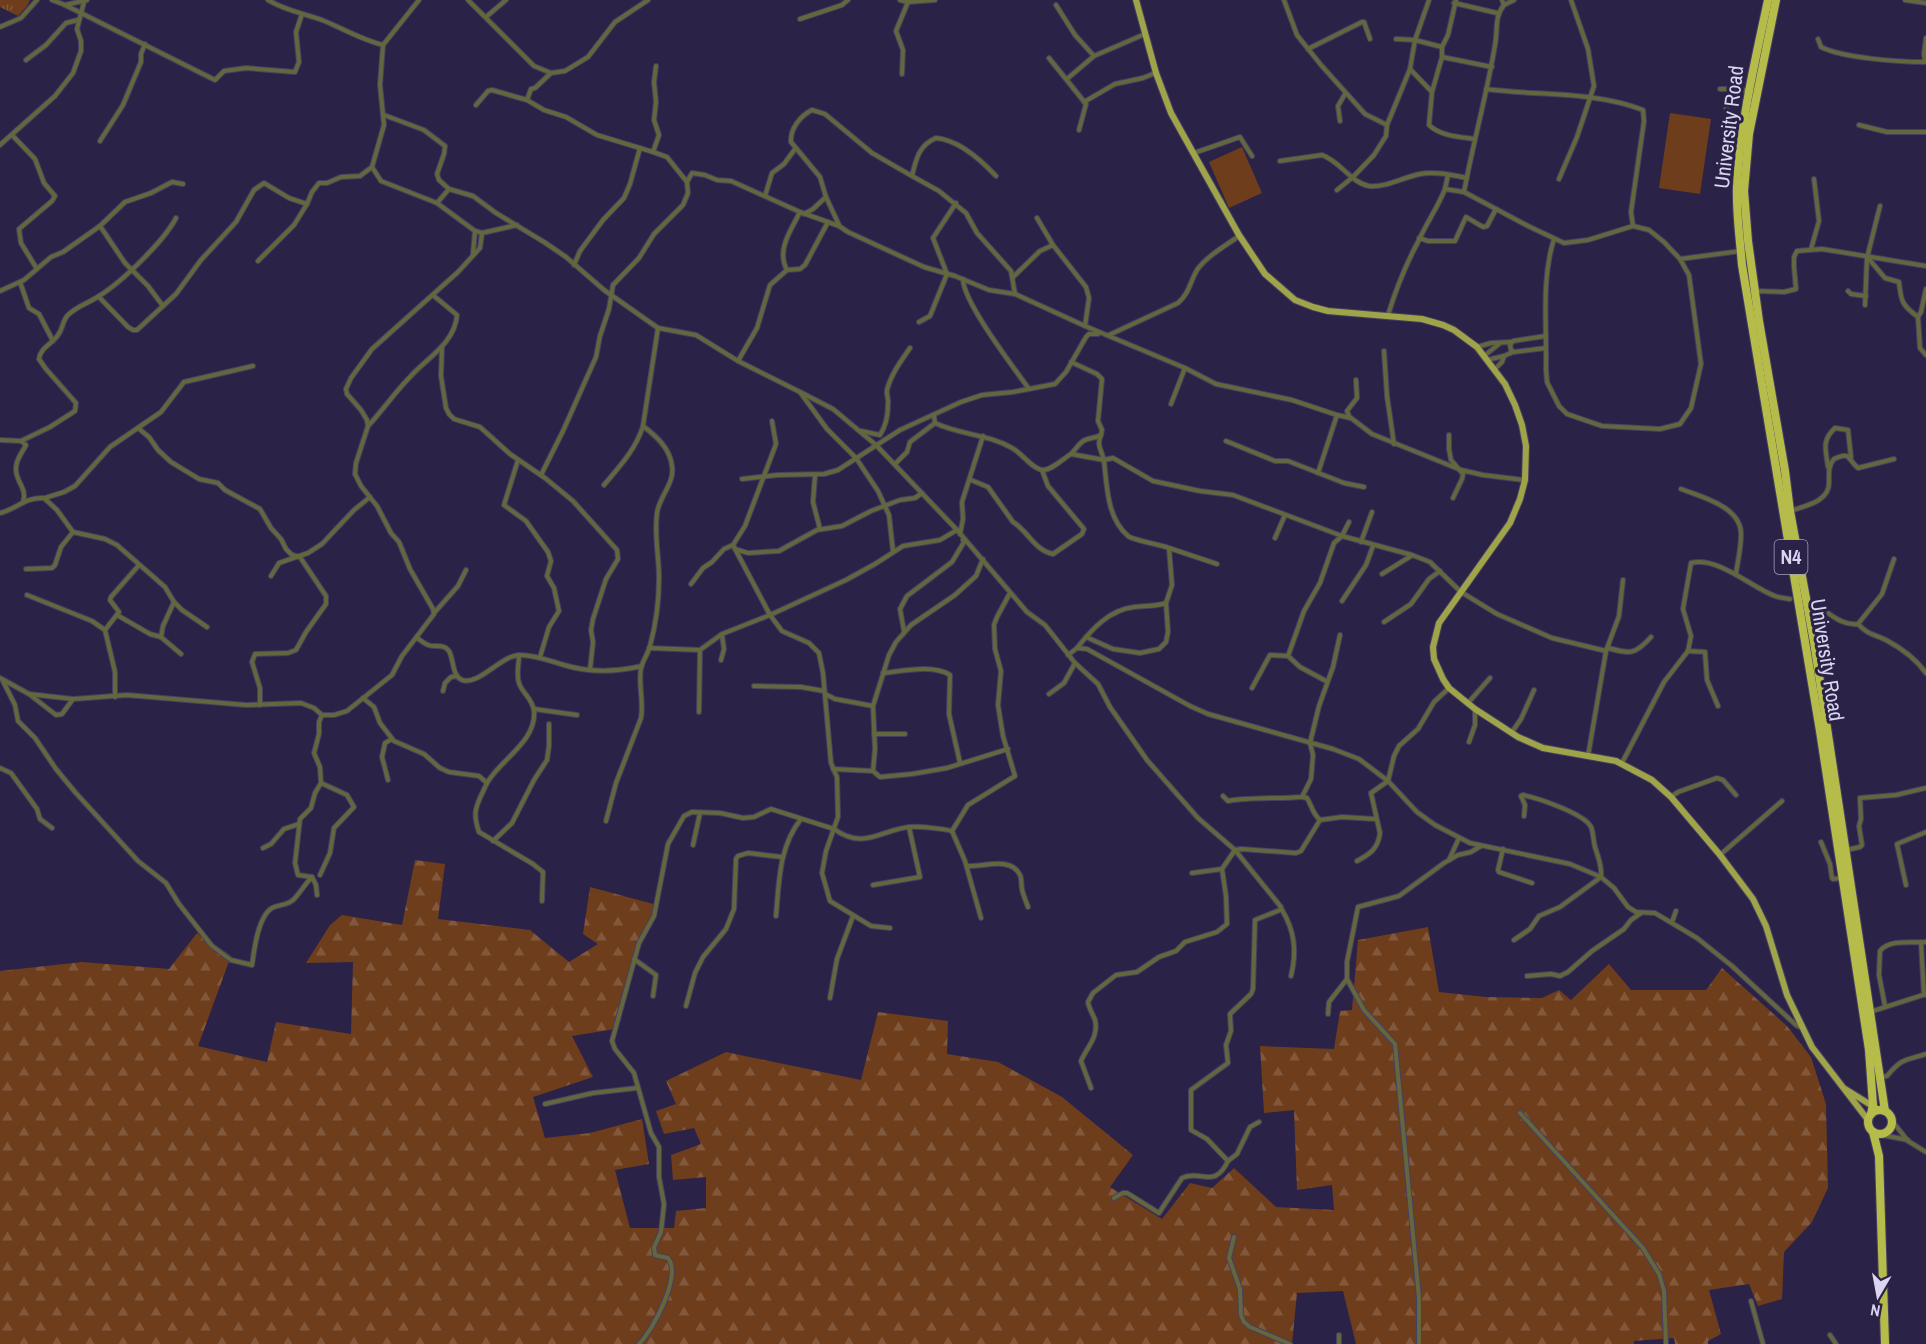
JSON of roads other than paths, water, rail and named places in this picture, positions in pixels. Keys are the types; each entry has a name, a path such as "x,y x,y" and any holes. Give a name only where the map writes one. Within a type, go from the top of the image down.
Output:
{"highway":[{"name":"University Road","path":"1768,0 1742,132 1737,189 1741,250 1785,471 1814,642 1880,1077 1875,1112"},
{"name":"University Road","path":"1776,0 1754,100 1746,167 1745,219 1755,291 1755,321 1843,878 1869,1050 1875,1112"},
{"name":"N4","path":"1880,1156 1886,1134 1893,1122 1891,1116 1875,1112 1869,1127 1873,1132 1880,1156 1886,1344"},
{"path":"1873,1132 1886,1134"}],"main road":[{"path":"1136,0 1156,73 1172,113 1239,236 1265,274 1286,293 1303,304 1328,310 1422,319 1443,325 1477,347 1505,384 1522,425 1526,446 1525,480 1510,523 1438,623 1433,647 1434,659 1449,688 1475,710 1511,733 1543,748 1622,764 1652,780 1671,797 1720,855 1753,899 1771,940 1787,995 1802,1029 1821,1061 1844,1088 1875,1112"},
{"path":"1844,1088 1875,1112"}],"street":[{"path":"0,27 21,18 37,0"},
{"path":"52,0 215,80 224,72 246,68 295,72 299,62 296,32 302,14"},
{"path":"268,0 292,12 334,25 383,45"},
{"path":"419,0 383,45 380,101 384,125 372,168 381,181 437,202 475,231 482,233 517,225"},
{"path":"468,0 534,66 551,73 565,71 588,57 615,22 648,0"},
{"path":"486,17 506,0"},
{"path":"800,19 842,5 848,0"},
{"path":"900,0 908,2 935,0"},
{"path":"1284,0 1297,35 1308,49 1365,114 1387,125"},
{"path":"1337,190 1353,177 1381,146 1386,136 1387,125 1410,69 1415,40 1429,0"},
{"path":"1464,192 1492,67 1497,35 1497,14 1503,2 1514,0"},
{"path":"1559,179 1594,86 1588,49 1571,0"},
{"path":"1905,0 1926,3"},
{"path":"65,5 86,1"},
{"path":"0,145 13,136 55,96 74,73 81,51 77,29 78,20 86,1"},
{"path":"902,74 903,50 896,31 908,2"},
{"path":"1475,139 1431,129 1428,119 1432,92 1455,2 1497,14"},
{"path":"1056,5 1075,35 1094,56"},
{"path":"26,60 46,45 66,23 78,20"},
{"path":"1308,49 1362,22 1364,22 1370,39"},
{"path":"1067,80 1094,56 1145,33"},
{"path":"1818,39 1821,47 1832,53 1905,62 1925,62 1926,38"},
{"path":"1396,39 1415,40 1442,47"},
{"path":"100,141 123,105 141,62 145,44"},
{"path":"1442,57 1492,67"},
{"path":"1049,58 1084,102 1086,108 1079,130"},
{"path":"653,152 659,135 654,120 656,66"},
{"path":"1410,69 1432,92"},
{"path":"527,100 531,89 551,73"},
{"path":"1084,102 1115,84 1156,73"},
{"path":"1726,108 1731,104 1735,80"},
{"path":"1720,89 1735,88 1749,91"},
{"path":"1486,89 1589,98 1617,102 1642,110 1644,121 1631,212 1633,226"},
{"path":"476,105 488,91 492,90 527,100 544,110 566,117 597,135 668,157 687,182 688,193 684,205 654,234 639,258 613,285 596,357 541,475"},
{"path":"1340,122 1338,106 1345,93"},
{"path":"839,226 820,177 791,142 793,129 812,110 825,114 872,153 956,203 966,213 977,233 1007,264 1013,277 1015,294"},
{"path":"384,115 424,130 445,146 437,174 439,180 449,189 473,196 566,257 610,294 658,328 696,335 738,361 833,409 876,445 957,530 1027,612 1045,626 1075,663 1098,684 1110,707 1161,777 1198,818 1235,850 1281,908 1288,920 1296,954 1291,976"},
{"path":"1859,125 1887,132 1926,132"},
{"path":"13,136 35,159 44,183 55,196 19,229 21,243 37,269"},
{"path":"1193,154 1240,137 1252,156"},
{"path":"912,176 922,146 936,138 950,141 973,155 996,176"},
{"path":"574,265 580,251 603,220 624,198 640,148"},
{"path":"765,196 772,173 784,164 795,149"},
{"path":"1280,161 1322,155 1329,157 1357,182 1372,186 1419,174 1448,174 1467,178"},
{"path":"258,261 294,225 319,183 327,183 341,177 360,176 372,168"},
{"path":"687,182 692,173 699,173 717,180 731,181 802,213 839,226 924,267 989,290 1015,294 1185,368 1216,384 1292,400 1351,418"},
{"path":"1388,315 1396,289 1419,238 1440,204 1448,174"},
{"path":"1812,249 1819,221 1814,179"},
{"path":"0,291 20,282 51,258 63,252 99,226 125,202 151,193 172,182 183,184"},
{"path":"99,297 133,330 137,330 176,294 201,260 236,222 254,190 262,184 306,204"},
{"path":"437,202 449,189"},
{"path":"1445,189 1464,192 1564,243 1623,231 1633,226 1649,230 1664,242 1680,259 1689,275 1701,364 1691,408 1680,424 1660,429 1602,426 1567,414 1559,406 1547,382 1545,289 1554,239"},
{"path":"787,270 783,263 783,249 802,213 813,209 826,197"},
{"path":"919,322 930,316 947,274 933,238 956,203"},
{"path":"1865,305 1867,258 1880,206"},
{"path":"1419,238 1428,241 1455,241 1466,217 1483,227 1487,226 1496,209"},
{"path":"0,440 21,441 50,427 72,414 77,408 76,403 39,360 40,354 60,334 63,320 69,314 81,304 99,297 126,276 170,231 176,218"},
{"path":"1037,218 1053,245 1089,292 1085,326"},
{"path":"738,361 757,328 770,285 787,270 800,269 805,265 828,222"},
{"path":"99,226 120,256 163,306"},
{"path":"473,255 475,231"},
{"path":"368,426 361,410 347,394 346,389 351,378 372,349 458,273 480,248 482,233"},
{"path":"742,479 815,476 838,470 900,430 982,395 1056,384 1066,372 1086,337 1095,333 1108,335 1178,303 1185,297 1204,261 1239,236"},
{"path":"1013,277 1040,250 1053,245"},
{"path":"1755,291 1784,292 1796,289 1794,257 1797,251 1812,249 1867,258 1881,258 1926,267"},
{"path":"1680,259 1741,250"},
{"path":"1867,258 1885,278 1899,282 1900,297 1906,309 1918,316"},
{"path":"963,279 966,294 999,349 1029,389"},
{"path":"20,282 29,308 39,314 53,341"},
{"path":"1926,290 1923,306 1918,316 1920,348 1926,355"},
{"path":"1848,291 1851,294 1866,296"},
{"path":"434,296 457,315 454,328 442,347 410,377 368,426 356,463 356,474 391,533 399,542 406,561 434,614"},
{"path":"604,485 638,441 643,426 658,328"},
{"path":"1477,347 1547,336"},
{"path":"1511,342 1511,350 1514,352"},
{"path":"1499,343 1499,350 1504,356"},
{"path":"1486,358 1499,343"},
{"path":"442,347 441,376 449,414 454,419 480,428 518,460 541,475 573,501 618,550 619,554 597,603 591,630 593,642 590,670"},
{"path":"857,430 880,435 882,433 888,404 886,392 893,373 910,348"},
{"path":"1486,358 1546,348"},
{"path":"1384,351 1387,396 1394,444"},
{"path":"1495,369 1504,356"},
{"path":"1071,362 1097,374 1102,379 1098,421 1102,430 1098,446 1104,460 1108,499 1117,522 1129,537 1217,564"},
{"path":"0,513 34,498 44,498 75,486 110,447 161,412 184,382 253,366"},
{"path":"1171,404 1185,368"},
{"path":"1356,380 1357,398 1347,411 1351,418 1372,434 1461,470 1525,480"},
{"path":"800,392 827,429 868,473 890,517 893,551"},
{"path":"1318,473 1337,415"},
{"path":"934,416 935,423"},
{"path":"734,547 745,526 776,444 772,421"},
{"path":"935,423 961,433 993,438 1014,449 1033,466 1042,470 1049,469 1071,454 1081,442 1096,439 1101,435"},
{"path":"895,464 907,452 910,442 935,423"},
{"path":"606,821 615,783 641,718 640,679 658,605 657,514 660,500 670,482 673,467 668,452 657,436 643,426"},
{"path":"138,428 171,462 199,479 218,483 225,490 260,509 271,528 281,538 286,549 292,555 300,557 326,596 326,604 296,650 288,653 255,654 252,662 260,688 260,705"},
{"path":"1790,511 1818,501 1830,488 1825,443 1828,435 1835,428 1848,430 1851,459"},
{"path":"1449,435 1451,460 1461,470 1462,480 1453,498"},
{"path":"904,631 900,609 907,596 952,562 964,542 960,534 963,519 962,502 971,480 983,436"},
{"path":"21,441 26,445 17,459 15,470 26,495 23,503"},
{"path":"1226,441 1275,461 1288,461 1344,483 1364,487"},
{"path":"1071,454 1104,460 1113,458 1161,483 1233,495 1342,536 1412,555 1430,562 1461,592 1497,614 1552,638 1631,653 1640,649 1651,637"},
{"path":"1829,471 1834,459 1845,455 1858,468 1894,459"},
{"path":"518,460 504,506 526,522 548,552 551,561 547,576 554,588 559,611 549,627 540,657"},
{"path":"971,480 988,487 1012,522 1018,525 1038,548 1053,554 1082,534 1084,529 1048,486 1042,470"},
{"path":"815,476 813,502 820,529"},
{"path":"1682,489 1713,500 1724,507 1740,523 1742,534 1736,573"},
{"path":"691,584 703,568 724,549 734,547 748,554 779,550 820,529 842,526 885,506 915,498 922,493"},
{"path":"271,576 279,563 300,557 322,544 354,510 370,497"},
{"path":"44,498 57,510 73,532 105,539 117,545 165,587 174,602 207,627"},
{"path":"1361,542 1372,512"},
{"path":"1275,538 1285,515"},
{"path":"1288,656 1304,611 1320,584 1334,543 1342,536 1349,522"},
{"path":"649,648 700,650 722,634 846,580 893,551 912,543 940,540 957,530"},
{"path":"26,569 52,568 61,547 73,532"},
{"path":"1342,602 1366,565 1373,546"},
{"path":"734,547 770,615 782,631 809,643 819,652 824,673 831,763 837,777 837,817 826,851 822,873 830,901 871,927 890,928"},
{"path":"1086,637 1113,649 1124,651 1140,653 1160,649 1166,642 1168,632 1166,603 1173,585 1169,548"},
{"path":"1382,574 1412,555"},
{"path":"1813,604 1824,609 1832,618 1852,625 1858,624 1882,594 1894,559"},
{"path":"873,771 873,706 889,655 904,631 955,595 976,576 983,560"},
{"path":"1622,764 1665,682 1688,651 1691,636 1683,609 1691,563 1699,561 1736,573 1775,596 1790,599"},
{"path":"105,630 117,615 118,608 110,600 111,597 139,565"},
{"path":"28,694 73,699 128,695 260,705 301,703 314,708 322,715 334,715 347,711 392,675 421,629 458,586 466,570"},
{"path":"1384,622 1411,604 1429,579 1440,570"},
{"path":"1588,756 1607,649 1619,616 1623,580"},
{"path":"952,831 968,805 1015,776 1003,736 998,705 1001,671 995,649 994,625 1010,593"},
{"path":"27,595 92,621 105,630 115,672 115,697"},
{"path":"161,637 163,626 174,602"},
{"path":"1068,655 1110,614 1120,609 1137,606 1154,607 1166,603"},
{"path":"117,615 150,634 161,637 181,654"},
{"path":"1858,624 1864,632 1887,640 1908,654 1926,672"},
{"path":"721,660 724,649 722,634"},
{"path":"1302,797 1311,779 1313,755 1310,743 1326,681 1333,667 1340,635"},
{"path":"417,638 429,646 440,645 448,650 457,676 467,681 482,675 506,658 519,655 540,657 566,666 590,670 612,671 642,666"},
{"path":"1077,648 1098,654 1128,673 1199,710 1359,759 1388,781 1417,812 1459,838 1570,864 1601,877 1614,888 1628,907 1642,912 1655,913 1697,938 1802,1029"},
{"path":"699,712 700,650"},
{"path":"1688,651 1705,652 1707,680 1718,706"},
{"path":"519,655 518,681 534,709 533,724 529,733 497,768 487,783 474,818 478,832 543,872 542,901"},
{"path":"1252,688 1270,655 1288,656 1300,667 1326,681"},
{"path":"1049,694 1064,684 1075,663"},
{"path":"883,673 919,668 947,672 950,675 949,714 960,763"},
{"path":"443,691 445,683 451,677 457,676"},
{"path":"1468,703 1490,678"},
{"path":"1,679 28,694 56,715 62,714 73,699"},
{"path":"1,679 15,705 18,721 35,738 56,769 138,861 166,883 179,904 212,946 231,960 252,965 263,917 272,908 288,904 312,878"},
{"path":"754,686 801,687 825,692 835,699 873,706"},
{"path":"1357,861 1369,855 1378,844 1380,833 1375,819 1371,793 1388,781 1399,746 1418,729 1434,702 1449,688"},
{"path":"1511,733 1521,719 1534,690"},
{"path":"363,698 374,707 380,723 392,739 400,745 424,754 448,772 479,776 487,783"},
{"path":"534,709 577,715"},
{"path":"1469,742 1475,725 1475,710"},
{"path":"316,895 316,885 312,878 298,875 295,863 300,819 311,808 315,793 321,783 320,767 314,753 322,715"},
{"path":"493,841 512,823 547,760 549,724"},
{"path":"874,734 904,734"},
{"path":"388,780 382,757 386,743 392,739"},
{"path":"833,769 873,771 880,777 912,774 946,768 1008,749"},
{"path":"0,768 10,773 37,809 40,819 52,828"},
{"path":"1671,797 1702,782 1720,778 1736,795"},
{"path":"320,875 330,853 334,828 354,807 347,795 321,783"},
{"path":"1846,850 1862,845 1859,826 1860,798 1896,795 1926,788"},
{"path":"1514,940 1530,929 1539,916 1560,907 1601,877 1602,867 1595,850 1591,825 1580,816 1524,795 1521,796 1525,805 1524,816"},
{"path":"1223,796 1228,801 1246,798 1307,798 1312,806 1312,812 1320,820"},
{"path":"1720,855 1782,801"},
{"path":"639,1344 648,1336 660,1312 673,1273 670,1261 655,1255 654,1252 661,1232 664,1204 659,1177 659,1147 651,1133 634,1073 615,1049 612,1041 639,943 654,916 668,844 684,816 692,812 720,813 743,818 754,817 771,809 834,829 852,838 870,839 909,827 952,831"},
{"path":"693,845 700,813"},
{"path":"1091,1088 1081,1061 1095,1033 1096,1024 1088,1002 1092,995 1116,975 1137,972 1159,957 1176,951 1185,942 1217,932 1227,924 1222,869 1235,850 1296,853 1300,851 1320,820 1342,817 1375,819"},
{"path":"776,916 782,857 792,830 801,819"},
{"path":"263,848 271,844 284,829 299,824"},
{"path":"873,885 920,877 909,827"},
{"path":"952,831 967,866 981,918"},
{"path":"1906,885 1897,844 1901,840 1926,832"},
{"path":"1449,860 1459,838"},
{"path":"1821,842 1830,864 1832,878 1843,878"},
{"path":"1419,1344 1419,1298 1395,1044 1364,1010 1347,979 1347,962 1358,907 1399,896 1449,860 1472,852 1481,845"},
{"path":"1503,849 1499,872 1532,883"},
{"path":"686,1006 695,973 703,957 726,929 734,909 736,859 738,856 748,854 782,857"},
{"path":"967,866 981,867 1004,863 1011,865 1021,875 1021,887 1028,908"},
{"path":"1192,873 1222,869"},
{"path":"1228,1161 1207,1139 1191,1130 1191,1090 1228,1063 1226,1045 1231,1031 1230,1014 1251,994 1253,989 1255,920 1281,908"},
{"path":"1527,976 1551,974 1560,976 1568,972 1592,951 1624,929 1642,912"},
{"path":"1672,922 1676,912"},
{"path":"830,998 837,959 853,916"},
{"path":"1870,1012 1925,995 1924,942 1885,945 1880,951 1879,975 1885,1006"},
{"path":"634,959 656,975 653,996"},
{"path":"1328,1014 1329,1002 1347,979"},
{"path":"1880,1077 1887,1076 1900,1062 1926,1054"},
{"path":"545,1104 593,1093 637,1088"},
{"path":"1520,1113 1642,1248 1659,1274 1664,1291 1666,1344"},
{"path":"1114,1198 1127,1193 1160,1213 1182,1178 1190,1175 1213,1178 1224,1169 1228,1161 1237,1154 1250,1127 1259,1122"},
{"path":"1893,1122 1908,1141"},
{"path":"1886,1134 1908,1141 1926,1152"},
{"path":"1234,1238 1229,1258 1240,1289 1241,1315 1244,1322 1250,1327 1290,1344"},
{"path":"1751,1301 1763,1344"},
{"path":"1339,1335 1339,1344"},
{"path":"1830,1335 1836,1344"}]}
